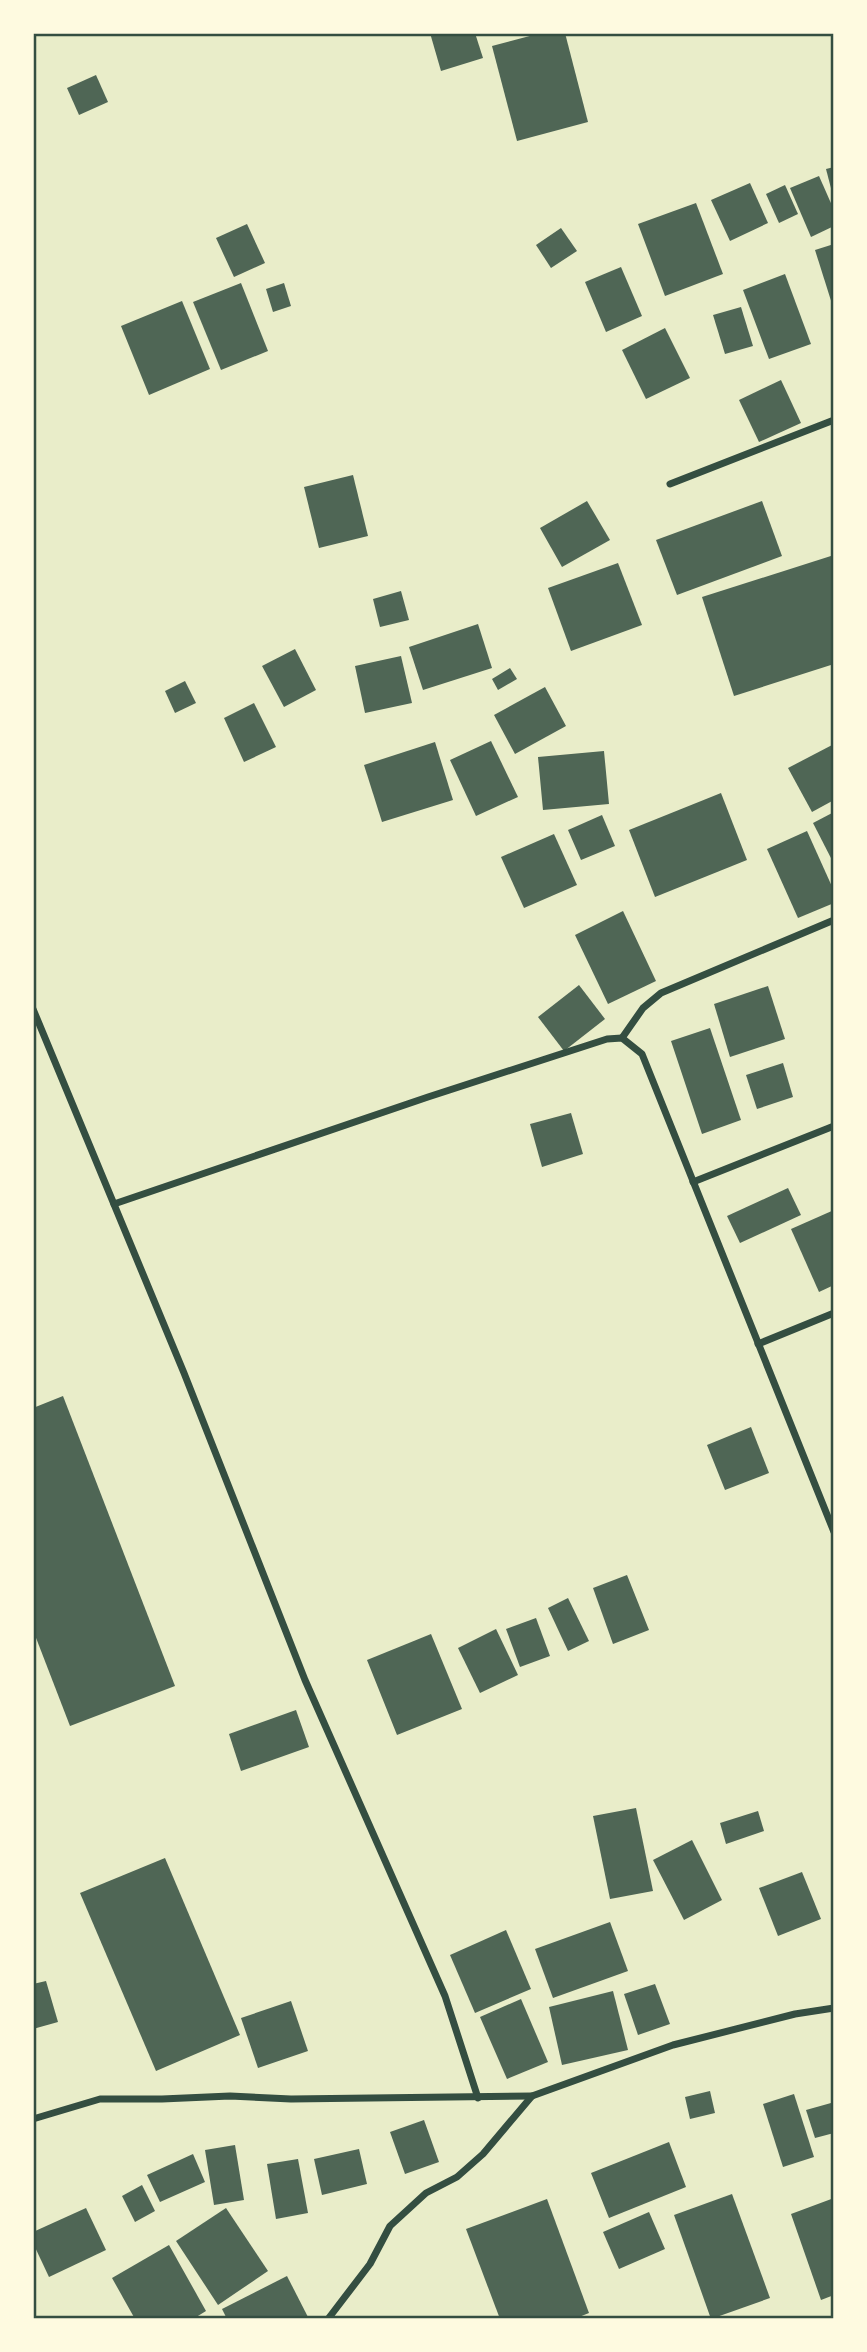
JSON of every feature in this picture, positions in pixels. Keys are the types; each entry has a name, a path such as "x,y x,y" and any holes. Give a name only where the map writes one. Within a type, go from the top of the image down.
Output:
{"street":[{"path":"670,484 834,420"},
{"path":"622,1038 643,1008 661,993 834,920"},
{"path":"33,1009 184,1373 305,1680 444,1996 478,2098"},
{"path":"114,1205 467,1084 607,1039 622,1038 642,1054 834,1532"},
{"path":"693,1182 834,1126"},
{"path":"758,1345 834,1313"},
{"path":"33,2119 100,2099 532,2096 673,2045 794,2014 834,2008"},
{"path":"328,2319 370,2264 390,2226 426,2193 457,2177 474,2162 532,2096"}],"building":[{"path":"430,33 475,33 483,58 441,71"},
{"path":"541,33 565,33 588,122 517,141 492,46"},
{"path":"96,75 108,102 79,115 67,88"},
{"path":"834,167 834,196 833,196 826,169"},
{"path":"819,176 834,210 834,226 811,237 790,188"},
{"path":"750,183 768,223 730,241 711,200"},
{"path":"785,185 798,214 779,223 766,194"},
{"path":"696,203 723,274 665,296 638,224"},
{"path":"247,224 265,263 234,277 216,238"},
{"path":"561,228 577,251 551,268 536,245"},
{"path":"834,244 834,307 833,307 815,250"},
{"path":"621,267 642,316 606,332 585,282"},
{"path":"785,274 811,344 769,359 743,290"},
{"path":"241,283 268,351 221,370 193,302"},
{"path":"284,283 291,306 273,312 266,289"},
{"path":"182,301 210,369 149,395 121,326"},
{"path":"741,307 753,346 725,354 713,315"},
{"path":"665,328 690,378 646,399 622,350"},
{"path":"781,380 801,423 759,442 739,400"},
{"path":"353,475 368,536 319,548 304,487"},
{"path":"587,501 610,540 562,567 540,528"},
{"path":"762,501 782,556 677,595 656,540"},
{"path":"834,555 834,664 734,696 702,597"},
{"path":"618,563 642,625 571,651 548,588"},
{"path":"401,591 409,620 380,627 373,599"},
{"path":"478,624 492,668 423,690 409,647"},
{"path":"295,649 316,690 284,707 262,666"},
{"path":"401,656 412,703 365,713 355,666"},
{"path":"510,668 517,679 498,690 492,679"},
{"path":"185,681 196,703 175,713 165,691"},
{"path":"545,687 566,726 515,754 494,715"},
{"path":"254,703 276,747 244,762 224,718"},
{"path":"491,741 518,797 476,816 450,760"},
{"path":"435,742 453,800 382,822 364,765"},
{"path":"834,744 834,800 812,812 788,768"},
{"path":"604,751 609,804 543,810 538,757"},
{"path":"721,793 747,860 655,897 629,830"},
{"path":"834,812 834,864 813,823"},
{"path":"602,815 615,846 581,860 568,830"},
{"path":"807,831 834,891 834,903 798,918 767,849"},
{"path":"554,834 577,885 524,908 501,857"},
{"path":"623,911 656,981 608,1004 575,935"},
{"path":"579,985 605,1019 564,1051 538,1017"},
{"path":"768,986 785,1039 730,1057 714,1004"},
{"path":"710,1028 741,1120 702,1134 671,1041"},
{"path":"783,1063 793,1097 757,1109 746,1075"},
{"path":"571,1113 583,1154 542,1167 530,1124"},
{"path":"788,1188 801,1215 740,1243 727,1216"},
{"path":"834,1210 834,1285 819,1292 791,1229"},
{"path":"63,1396 175,1686 70,1726 33,1630 33,1408"},
{"path":"751,1427 769,1473 725,1490 707,1445"},
{"path":"627,1575 649,1630 613,1644 593,1588"},
{"path":"568,1598 589,1641 568,1651 548,1608"},
{"path":"536,1618 550,1656 520,1667 506,1629"},
{"path":"496,1629 518,1675 480,1693 458,1648"},
{"path":"431,1634 462,1709 397,1735 367,1660"},
{"path":"296,1710 309,1747 241,1771 229,1734"},
{"path":"636,1808 653,1891 610,1899 593,1816"},
{"path":"758,1811 764,1831 726,1844 720,1823"},
{"path":"692,1840 722,1900 684,1920 653,1860"},
{"path":"165,1858 240,2035 156,2071 80,1893"},
{"path":"802,1872 821,1919 778,1936 759,1888"},
{"path":"610,1922 628,1971 553,1998 535,1949"},
{"path":"506,1930 531,1989 475,2013 450,1955"},
{"path":"46,1981 58,2022 33,2029 33,1984"},
{"path":"655,1984 670,2024 638,2035 624,1994"},
{"path":"613,1991 628,2050 562,2065 549,2007"},
{"path":"521,1999 548,2062 507,2079 480,2017"},
{"path":"291,2001 308,2051 258,2068 241,2018"},
{"path":"710,2091 715,2113 690,2119 685,2097"},
{"path":"794,2094 814,2157 783,2167 763,2104"},
{"path":"831,2103 834,2133 815,2138 806,2110"},
{"path":"424,2120 439,2162 405,2174 390,2132"},
{"path":"669,2142 686,2187 609,2218 591,2173"},
{"path":"235,2145 244,2200 214,2205 205,2150"},
{"path":"359,2149 367,2184 322,2195 314,2159"},
{"path":"193,2154 205,2182 160,2202 147,2175"},
{"path":"298,2159 308,2213 276,2219 267,2164"},
{"path":"142,2185 155,2211 135,2222 122,2196"},
{"path":"732,2194 770,2298 711,2319 674,2215"},
{"path":"834,2198 834,2295 821,2300 791,2214"},
{"path":"547,2199 589,2313 574,2319 500,2319 466,2229"},
{"path":"86,2208 106,2250 49,2277 33,2243 33,2232"},
{"path":"226,2208 268,2271 218,2305 176,2241"},
{"path":"649,2212 665,2249 619,2269 603,2232"},
{"path":"169,2245 206,2311 193,2319 135,2319 112,2278"},
{"path":"287,2276 309,2319 227,2319 222,2309"}]}
